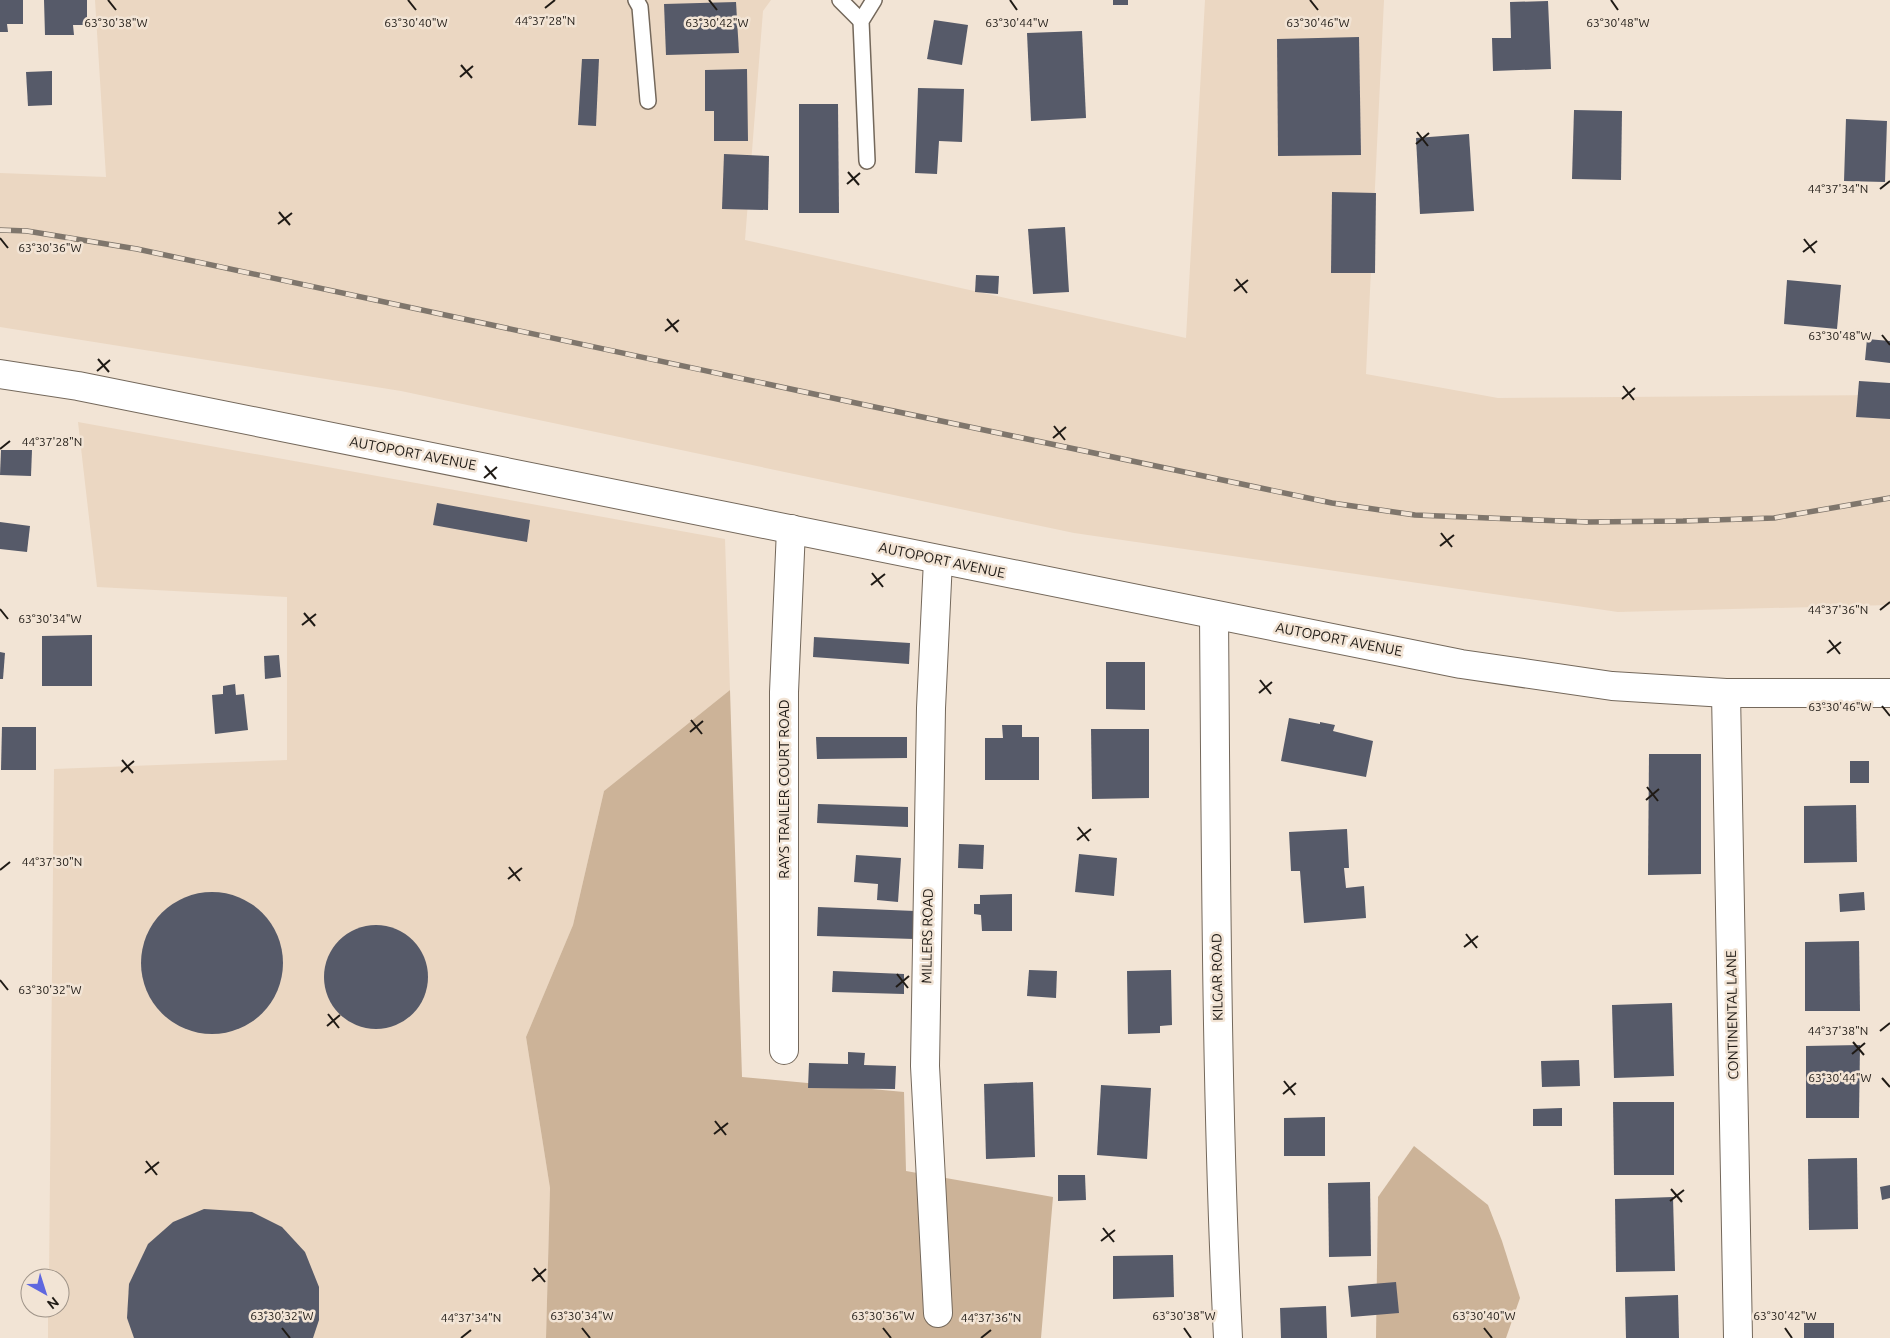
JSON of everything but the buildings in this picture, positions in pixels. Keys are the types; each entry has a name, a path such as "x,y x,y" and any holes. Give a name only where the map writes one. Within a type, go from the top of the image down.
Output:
{"street":[{"name":"AUTOPORT AVENUE","path":"0,374 78,386 1461,664 1612,686 1726,693 1890,694"},
{"name":"RAYS TRAILER COURT ROAD","path":"784,1050 784,692 791,529"},
{"name":"MILLERS ROAD","path":"938,560 931,708 925,1066 938,1313"},
{"name":"KILGAR ROAD","path":"1214,615 1220,1184 1228,1338"},
{"name":"CONTINENTAL LANE","path":"1726,693 1738,1338"}],"lane":[{"path":"636,0 640,7 648,101"},
{"path":"840,0 861,22"},
{"path":"867,161 861,22 874,0"}],"shaded area":[{"path":"95,0 771,0 763,11 745,240 1186,338 1205,0 1384,0 1366,374 1498,398 1890,395 1890,605 1618,612 1074,533 401,391 0,327 0,173 106,177"},
{"path":"78,422 725,539 730,690 604,791 573,925 526,1037 550,1188 546,1338 48,1338 48,1318 70,1318 70,1268 49,1268 54,769 287,760 287,597 97,587"},
{"path":"730,690 742,1077 904,1092 906,1171 1053,1197 1041,1338 546,1338 550,1188 526,1037 573,925 604,791"},
{"path":"1414,1146 1488,1205 1502,1241 1520,1298 1506,1338 1376,1338 1378,1197"}],"railway":[{"path":"0,230 27,231 137,249 1332,503 1415,515 1587,522 1774,518 1890,498"}]}
